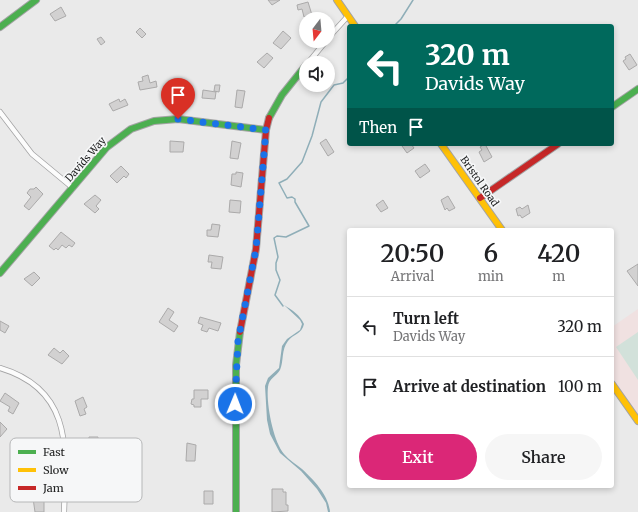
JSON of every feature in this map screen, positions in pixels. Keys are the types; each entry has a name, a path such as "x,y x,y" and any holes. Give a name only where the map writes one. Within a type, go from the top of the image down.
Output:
{"street":[{"path":"0,27 36,0"},
{"path":"337,0 354,24"},
{"path":"335,30 348,16"},
{"path":"314,56 320,48"},
{"path":"236,512 236,367 240,329 256,249 266,130 270,114 276,103 299,74"},
{"path":"614,106 638,89"},
{"path":"0,112 32,154 72,188"},
{"name":"Davids Way","path":"0,273 72,188 108,147 121,135 142,124 154,121 178,119 266,130"},
{"name":"Bristol Road","path":"442,146 501,228"},
{"path":"480,198 555,146"},
{"path":"0,368 19,376 32,384 50,403 57,416 64,438"},
{"path":"614,387 638,421"},
{"path":"64,502 64,512"}],"shaded area":[{"path":"638,309 638,421 614,387 614,326"},
{"path":"638,332 638,380 616,347"}],"water":[{"path":"284,305 298,315 304,324 301,330 286,344 280,370 269,384 268,402 271,422 280,448 290,460 307,473 316,483 327,500 330,512 328,512 326,503 317,489 301,471 280,453 270,434 267,420 265,386 268,378 279,368 282,346 287,339 300,330 302,324 300,320"}],"building":[{"path":"268,0 280,0 272,5"},
{"path":"308,2 311,12 303,12 302,9 298,10 297,5"},
{"path":"61,7 66,16 55,21 50,14"},
{"path":"140,28 146,34 142,38 136,32"},
{"path":"283,31 291,38 281,49 273,43"},
{"path":"101,37 105,42 101,45 97,39"},
{"path":"267,53 273,58 264,68 257,62"},
{"path":"630,54 637,65 629,70 623,61 626,59 625,57"},
{"path":"148,75 150,83 156,81 157,87 140,90 138,82 143,81 142,77"},
{"path":"215,85 220,85 219,92 214,91"},
{"path":"172,86 186,87 185,95 172,95"},
{"path":"203,90 216,92 215,99 202,98"},
{"path":"237,90 245,91 242,108 235,107"},
{"path":"119,99 120,102 125,99 128,105 113,111 109,104"},
{"path":"326,139 334,152 328,156 320,143"},
{"path":"170,141 184,142 183,152 170,152"},
{"path":"232,141 241,143 238,159 230,158"},
{"path":"402,146 412,146 414,148 407,153"},
{"path":"486,146 492,157 484,162 479,152 482,150 480,147"},
{"path":"425,164 430,171 420,178 415,171"},
{"path":"121,166 129,174 126,178 124,176 117,183 110,176"},
{"path":"236,172 243,173 241,187 231,185 232,174 236,174"},
{"path":"36,187 43,194 29,210 24,206 31,197 27,193 30,189 34,189"},
{"path":"95,195 101,200 96,206 99,209 95,213 84,204"},
{"path":"448,196 455,208 449,211 447,208 445,210 441,200"},
{"path":"230,200 241,201 240,213 229,212"},
{"path":"383,200 388,208 381,212 376,205"},
{"path":"528,205 530,213 522,218 520,215 518,216 516,209 520,207 522,209"},
{"path":"212,224 220,225 218,237 207,236 207,230 211,230"},
{"path":"61,232 75,243 72,247 69,245 66,248 62,245 58,250 56,248 54,250 49,246"},
{"path":"209,255 223,257 221,269 211,268 212,262 208,262"},
{"path":"638,264 638,286 627,271"},
{"path":"34,272 40,278 32,286 24,279"},
{"path":"168,308 174,312 169,320 178,326 174,332 159,322"},
{"path":"200,317 221,323 218,331 209,328 207,332 201,330 203,325 198,323"},
{"path":"0,321 9,326 5,333 0,330"},
{"path":"54,348 60,353 63,350 69,356 62,364 48,355"},
{"path":"194,390 208,390 208,399 201,399 201,407 194,407 194,405 191,404 192,399 194,399"},
{"path":"5,393 19,403 13,414 8,411 10,407 0,401"},
{"path":"83,397 87,407 84,409 86,414 80,416 75,401"},
{"path":"0,422 7,429 0,437"},
{"path":"187,443 196,445 195,461 186,461"},
{"path":"272,489 283,489 283,492 286,492 286,505 288,505 288,511 272,512"},
{"path":"204,491 213,491 213,504 204,504"},
{"path":"34,502 44,502 44,512 35,512"}],"waterway":[{"path":"396,24 413,0"},
{"path":"283,306 275,295 280,280 276,270 278,257 274,238 277,236 286,237 309,226 295,202 295,199 292,197 287,198 279,183 287,179 302,162 312,136 321,102 334,85 343,83 347,79"}],"traffic: fast":[{"path":"0,27 36,0"},
{"path":"269,118 282,95 299,74"},
{"path":"614,106 638,89"},
{"path":"0,273 107,147 131,129 154,121 178,119 266,130"},
{"path":"236,512 236,365 240,332"}],"traffic: slow":[{"path":"337,0 354,24"},
{"path":"442,146 501,228"},
{"path":"614,387 638,421"}],"traffic: jam":[{"path":"240,332 256,249 266,130 269,118"},
{"path":"480,198 555,146"}],"route":[{"path":"178,119 266,130 256,249 238,341 235,404"}]}
